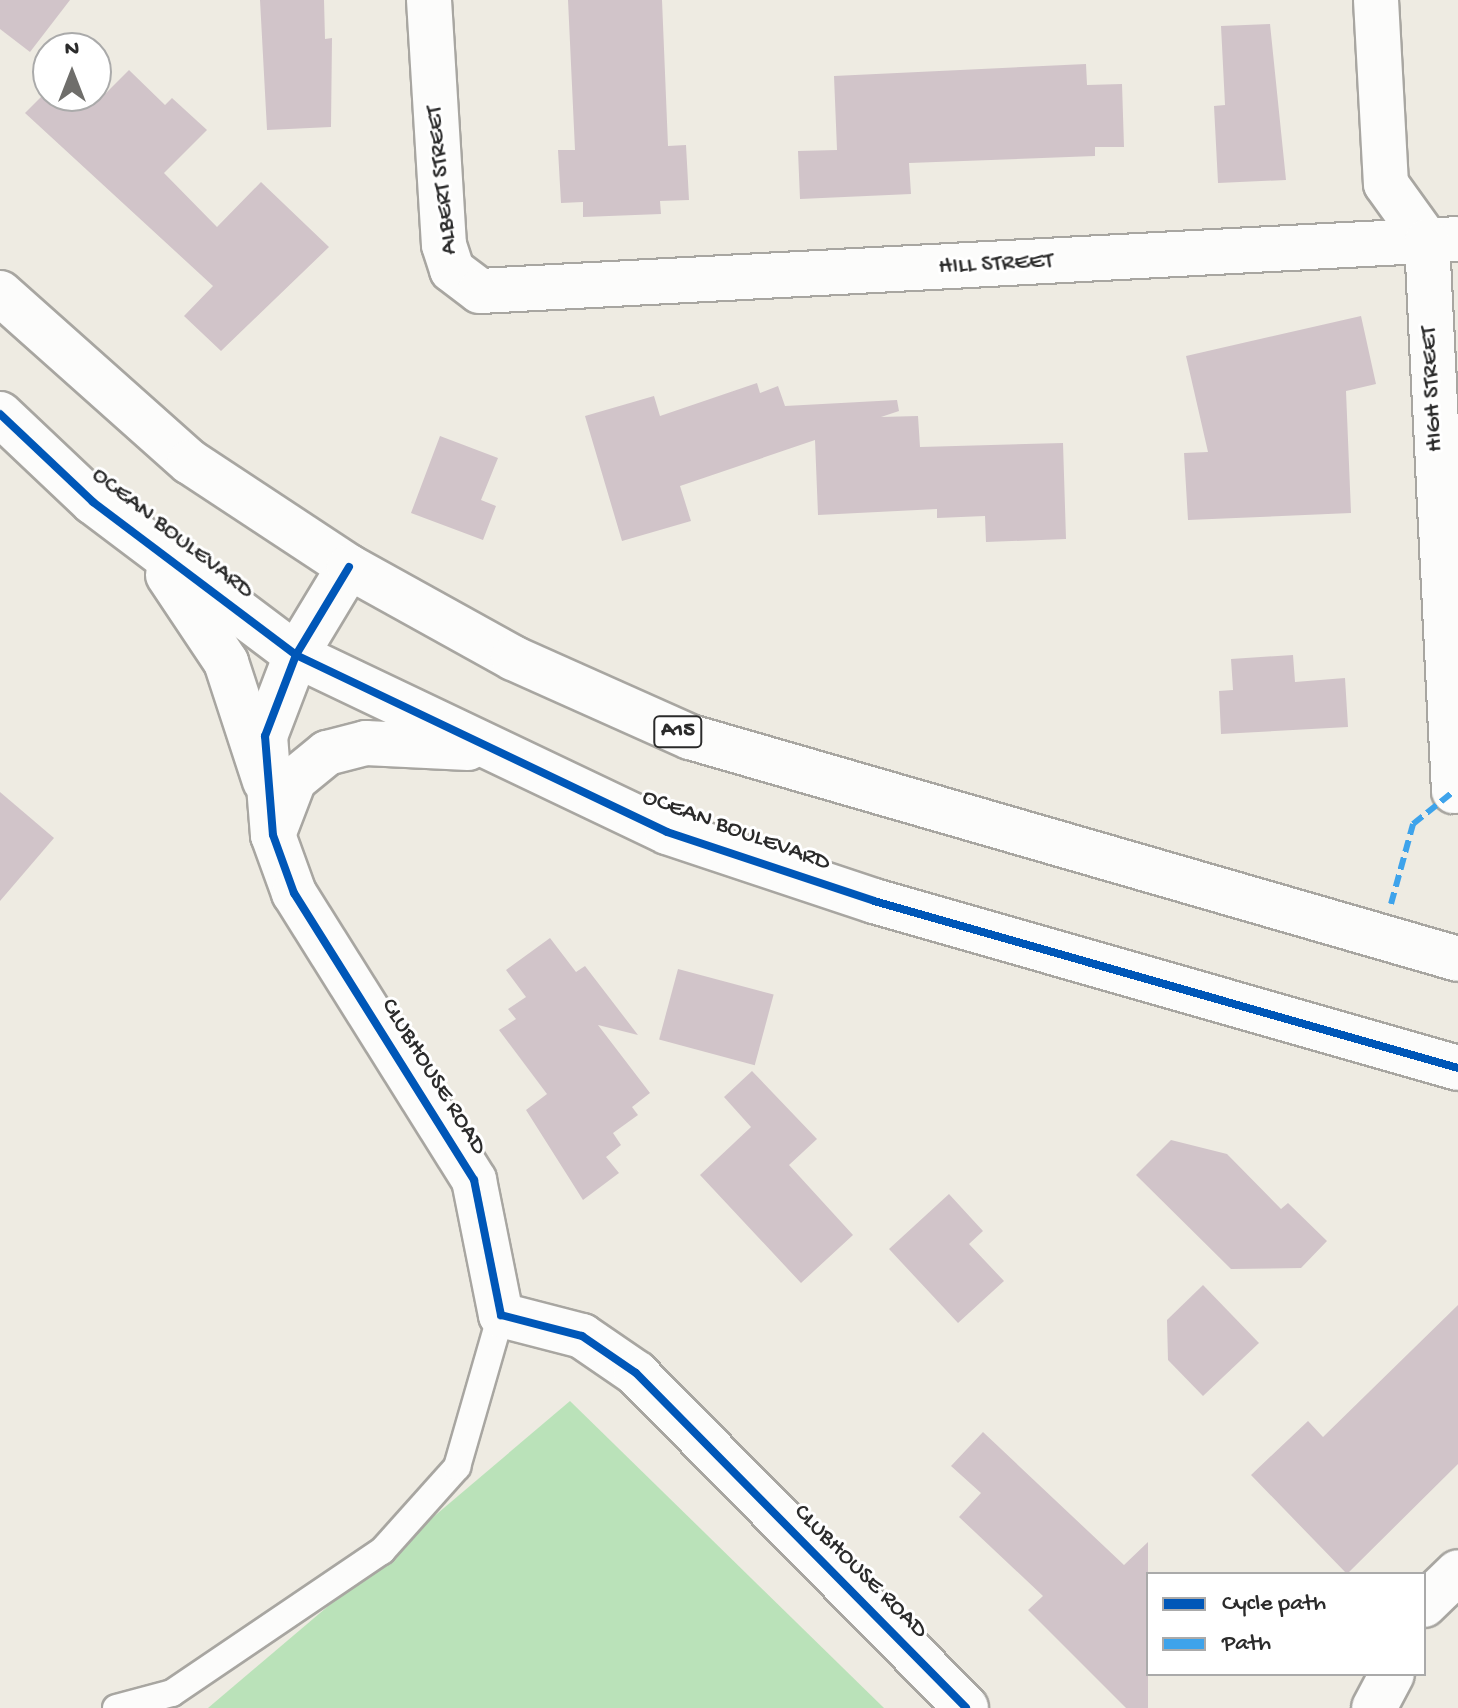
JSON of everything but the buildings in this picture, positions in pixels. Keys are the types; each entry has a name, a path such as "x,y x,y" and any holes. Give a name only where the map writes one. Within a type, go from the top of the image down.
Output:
{"main road":[{"name":"ALBERT STREET","path":"429,0 444,245 452,270 480,291 535,291"},
{"path":"1376,0 1386,184 1442,240"},
{"name":"HILL STREET","path":"535,291 1442,240"},
{"name":"HIGH STREET","path":"1442,240 1454,791"},
{"name":"A15","path":"0,293 190,462 349,567 513,658 690,737 1458,959"},
{"name":"OCEAN BOULEVARD","path":"0,414 134,533 296,655 667,832 874,901 1458,1068"},
{"path":"134,533 226,662 265,781"},
{"name":"CLUBHOUSE ROAD","path":"349,567 296,655 265,736 265,781 273,835 294,893 474,1180 501,1315 582,1336 636,1373 966,1708"},
{"path":"273,835 294,780 327,753 366,743 490,749"},
{"path":"1426,1603 1458,1572"},
{"path":"1374,1708 1391,1676"}],"lane":[{"path":"116,1708 172,1693 382,1551 457,1467 501,1315"}],"green space":[{"path":"570,1401 884,1708 208,1708"}],"marked path":[{"path":"1391,904 1413,824 1454,791"}],"cycle path":[{"path":"0,414 93,502 296,655 667,832 874,901 1458,1068"},
{"path":"349,567 296,655 265,736 273,835 294,893 474,1180 501,1315 582,1336 636,1373 966,1708"}]}
